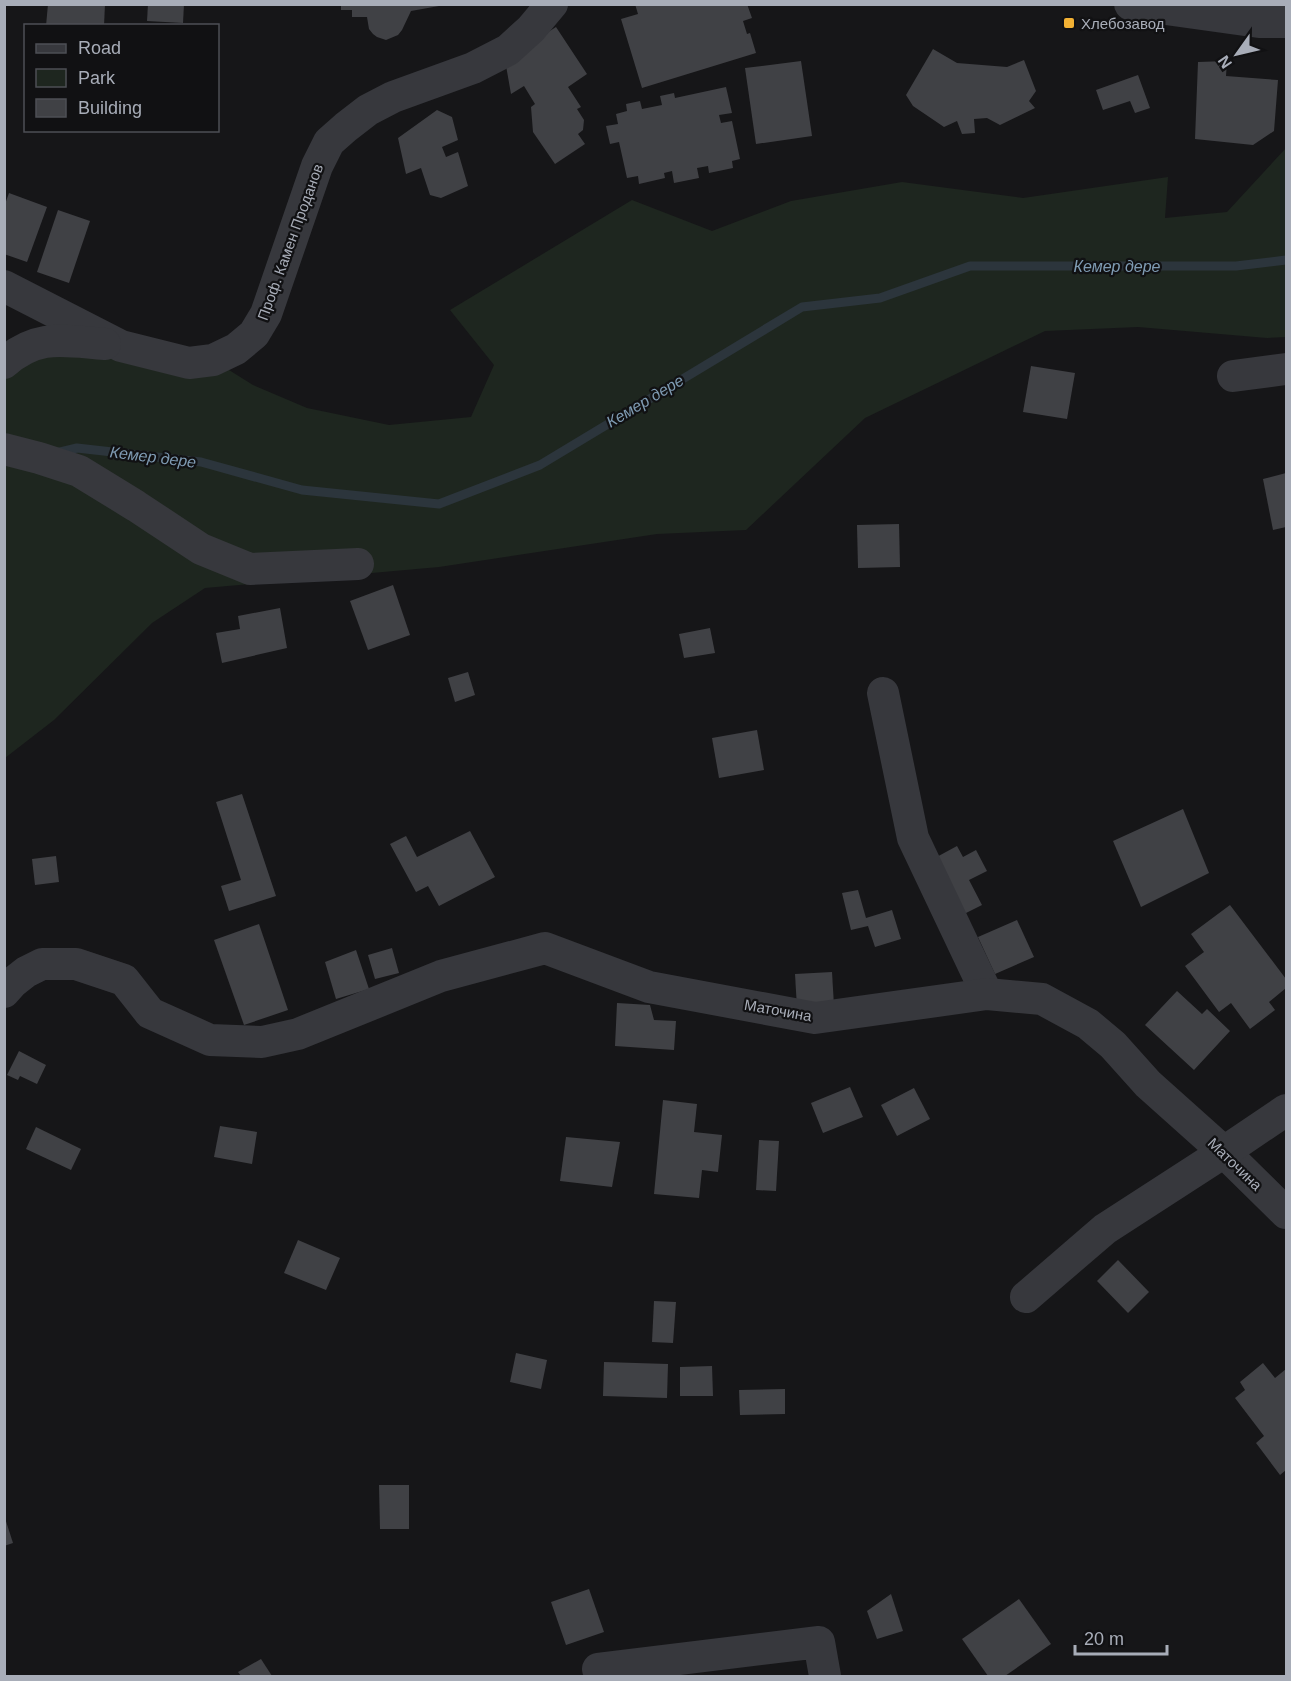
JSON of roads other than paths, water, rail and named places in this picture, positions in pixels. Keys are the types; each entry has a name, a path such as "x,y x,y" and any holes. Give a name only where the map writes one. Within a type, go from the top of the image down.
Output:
{"street":[{"name":"Проф. Камен Проданов","path":"4,286 121,346 189,363 213,360 236,349 254,334 266,314 317,166 329,142 368,110 393,97 474,68 508,50 531,29 552,4"},
{"path":"1130,4 1259,22 1287,22"},
{"path":"4,363 16,353 30,346 53,340 121,346"},
{"path":"1233,376 1287,369"},
{"path":"4,449 79,471 201,549 250,569 358,564"},
{"path":"883,693 913,838 987,994"},
{"name":"Маточина","path":"4,992 26,972 42,964 76,964 124,980 150,1013 210,1040 262,1042 298,1034 441,976 545,948 649,987 815,1018 987,994 1042,999 1088,1024 1113,1045 1148,1084 1224,1152 1287,1213"},
{"path":"1026,1297 1105,1229 1287,1110"},
{"path":"598,1669 819,1642 825,1677"}],"waterway":[{"name":"Кемер дере","path":"56,453 77,448 201,462 302,490 439,504 540,465 802,307 880,298 970,266 1236,266 1286,260"}],"place":[{"name":"Хлебозавод","path":"1069,23"}]}
